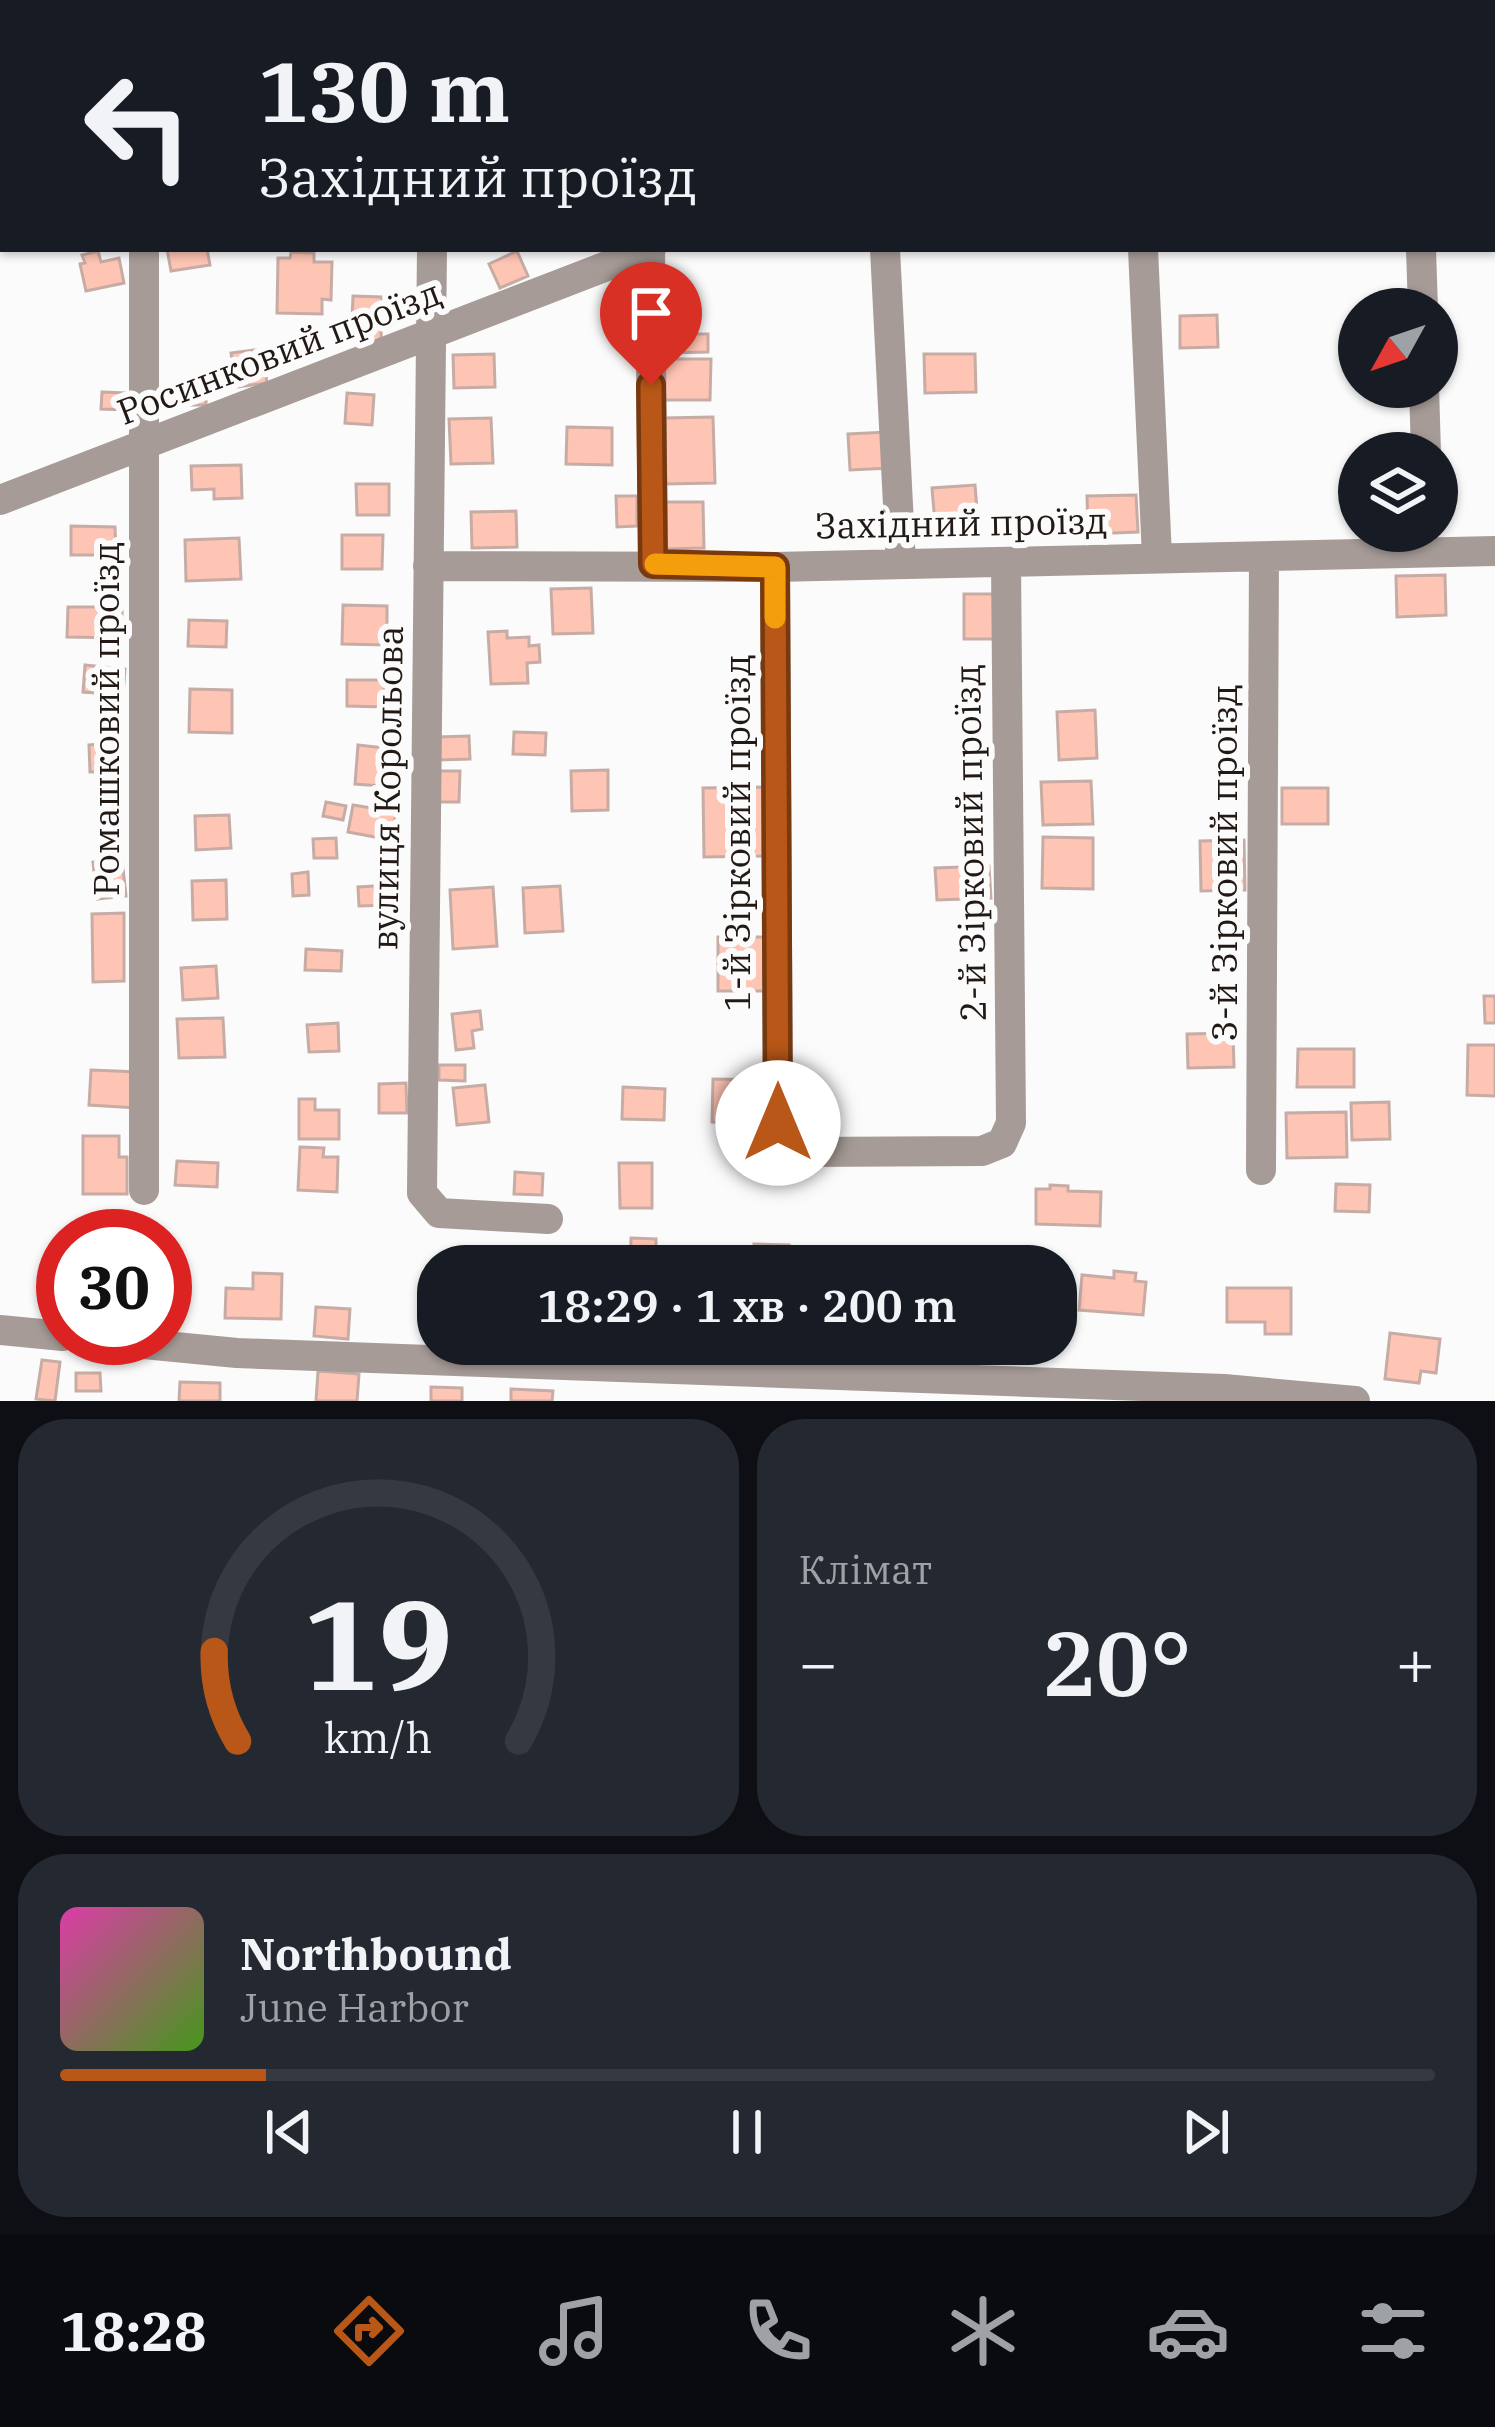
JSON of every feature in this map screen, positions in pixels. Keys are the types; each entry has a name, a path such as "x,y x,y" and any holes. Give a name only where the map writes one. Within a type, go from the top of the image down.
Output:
{"street":[{"name":"Ромашковий проїзд","path":"144,252 144,1190"},
{"name":"вулиця Корольова","path":"432,252 422,1193 439,1213 548,1219"},
{"name":"Росинковий проїзд","path":"0,500 643,252"},
{"path":"650,252 653,564"},
{"path":"886,252 901,563"},
{"path":"1143,252 1157,557"},
{"path":"1421,252 1422,288"},
{"name":"Західний проїзд","path":"1458,546 1495,551"},
{"name":"Західний проїзд","path":"428,566 775,567 1264,557 1338,550"},
{"name":"3-й Зірковий проїзд","path":"1261,1170 1264,557"},
{"name":"2-й Зірковий проїзд","path":"1006,562 1011,1123"},
{"name":"1-й Зірковий проїзд","path":"775,567 778,1123 786,1142 803,1152 982,1150 1002,1143 1011,1123"},
{"path":"0,1330 36,1333"},
{"path":"192,1349 1224,1389 1355,1401"}],"building":[{"path":"98,252 101,262 119,258 124,283 86,291 82,255"},
{"path":"168,252 208,252 210,265 171,271"},
{"path":"291,252 314,253 314,262 332,262 331,300 322,299 322,314 277,313 278,258 290,258"},
{"path":"517,252 528,276 500,288 489,264"},
{"path":"353,296 382,297 381,341 351,340"},
{"path":"1217,315 1218,347 1180,348 1180,316"},
{"path":"693,318 694,334 708,334 708,352 666,353 665,319"},
{"path":"262,349 267,383 236,387 231,353"},
{"path":"494,354 495,387 454,388 453,355"},
{"path":"924,354 975,354 976,392 925,393"},
{"path":"661,359 711,359 710,400 661,400"},
{"path":"206,388 206,405 177,405 176,389"},
{"path":"102,392 126,393 126,410 101,409"},
{"path":"347,393 374,395 372,425 345,423"},
{"path":"713,417 715,483 665,484 663,418"},
{"path":"491,418 493,463 451,464 449,419"},
{"path":"567,427 612,428 612,465 566,464"},
{"path":"888,432 891,468 850,470 848,434"},
{"path":"241,465 242,498 214,499 214,489 192,490 191,466"},
{"path":"356,484 389,484 389,515 357,515"},
{"path":"975,485 978,521 935,524 932,488"},
{"path":"1136,495 1138,532 1088,534 1087,496"},
{"path":"616,496 637,496 637,526 617,527"},
{"path":"663,502 703,502 704,548 664,549"},
{"path":"516,511 517,547 472,548 471,512"},
{"path":"71,526 115,527 116,555 71,555"},
{"path":"342,535 383,535 382,569 342,569"},
{"path":"239,538 241,579 186,581 185,540"},
{"path":"1445,575 1446,615 1397,617 1396,576"},
{"path":"591,588 593,633 553,634 551,589"},
{"path":"964,594 1001,594 1001,639 964,639"},
{"path":"343,605 387,606 387,645 342,644"},
{"path":"68,607 122,607 122,638 67,637"},
{"path":"189,620 227,621 226,647 188,646"},
{"path":"507,631 507,638 529,637 529,646 539,645 540,662 527,663 528,683 491,684 488,632"},
{"path":"85,665 125,669 123,695 83,692"},
{"path":"347,680 384,680 384,707 347,706"},
{"path":"190,689 232,690 232,733 189,732"},
{"path":"1095,710 1097,758 1059,760 1057,712"},
{"path":"514,732 546,733 545,755 513,754"},
{"path":"469,736 470,759 438,760 437,737"},
{"path":"119,743 121,771 90,772 89,745"},
{"path":"358,745 385,748 381,786 355,784"},
{"path":"608,770 608,810 572,811 571,771"},
{"path":"439,771 460,771 459,802 438,802"},
{"path":"1091,781 1093,824 1043,825 1041,782"},
{"path":"763,787 764,856 704,857 703,788"},
{"path":"1282,788 1328,788 1328,824 1282,824"},
{"path":"326,802 346,806 343,820 323,816"},
{"path":"353,805 396,812 391,840 348,832"},
{"path":"229,815 231,848 196,850 195,816"},
{"path":"1043,837 1093,838 1093,889 1042,888"},
{"path":"336,838 337,858 314,858 313,839"},
{"path":"1244,840 1245,890 1201,891 1200,841"},
{"path":"122,859 126,896 97,899 93,862"},
{"path":"989,866 991,898 937,900 935,868"},
{"path":"308,872 309,895 293,896 292,874"},
{"path":"226,880 227,919 193,920 192,881"},
{"path":"391,885 391,905 359,906 358,887"},
{"path":"560,886 563,931 525,933 523,888"},
{"path":"493,887 497,946 453,949 450,890"},
{"path":"124,913 124,981 93,982 92,914"},
{"path":"718,937 768,937 768,991 718,991"},
{"path":"306,949 342,951 341,971 305,970"},
{"path":"216,966 218,998 183,1000 181,968"},
{"path":"1484,996 1495,996 1495,1023 1485,1023"},
{"path":"480,1011 482,1029 472,1031 474,1048 456,1050 452,1014"},
{"path":"223,1018 225,1057 179,1058 177,1019"},
{"path":"338,1023 339,1051 309,1052 307,1025"},
{"path":"1233,1033 1234,1067 1188,1068 1187,1034"},
{"path":"1468,1045 1495,1045 1495,1096 1467,1095"},
{"path":"1298,1049 1354,1049 1354,1087 1297,1087"},
{"path":"439,1065 465,1065 465,1081 439,1080"},
{"path":"91,1070 139,1072 137,1108 89,1105"},
{"path":"713,1079 770,1080 769,1123 712,1122"},
{"path":"406,1083 407,1113 379,1113 379,1084"},
{"path":"485,1085 489,1122 457,1125 453,1088"},
{"path":"623,1087 665,1089 664,1120 622,1119"},
{"path":"299,1099 315,1099 315,1110 339,1110 339,1139 299,1139"},
{"path":"1389,1102 1390,1139 1352,1140 1351,1103"},
{"path":"1346,1112 1347,1157 1287,1158 1286,1113"},
{"path":"83,1136 119,1136 119,1157 127,1157 127,1194 83,1194"},
{"path":"300,1147 324,1148 323,1157 338,1157 337,1192 298,1190"},
{"path":"177,1161 218,1163 217,1187 175,1185"},
{"path":"619,1163 652,1163 652,1208 620,1208"},
{"path":"515,1172 543,1174 542,1195 514,1194"},
{"path":"1336,1184 1370,1185 1369,1212 1335,1211"},
{"path":"1050,1185 1101,1192 1100,1226 1036,1224 1036,1189 1050,1189"},
{"path":"631,1238 656,1239 656,1245 631,1245"},
{"path":"1114,1271 1136,1273 1135,1281 1146,1282 1143,1315 1079,1310 1082,1275 1114,1278"},
{"path":"253,1273 282,1274 281,1319 225,1318 226,1288 253,1289"},
{"path":"1227,1288 1291,1288 1291,1334 1265,1334 1265,1322 1227,1322"},
{"path":"316,1307 350,1309 348,1339 314,1336"},
{"path":"1390,1333 1440,1339 1436,1373 1421,1371 1419,1383 1385,1379"},
{"path":"41,1365 60,1365 55,1401 36,1399"},
{"path":"318,1371 359,1374 357,1401 316,1401"},
{"path":"76,1373 100,1373 101,1391 76,1391"},
{"path":"180,1382 220,1383 220,1401 179,1401"},
{"path":"431,1387 462,1388 462,1401 431,1401"},
{"path":"511,1389 553,1391 552,1401 511,1401"}],"slow traffic":[{"path":"655,564 775,567 775,618"}],"route":[{"path":"651,385 653,564 775,567 778,1123"}]}
